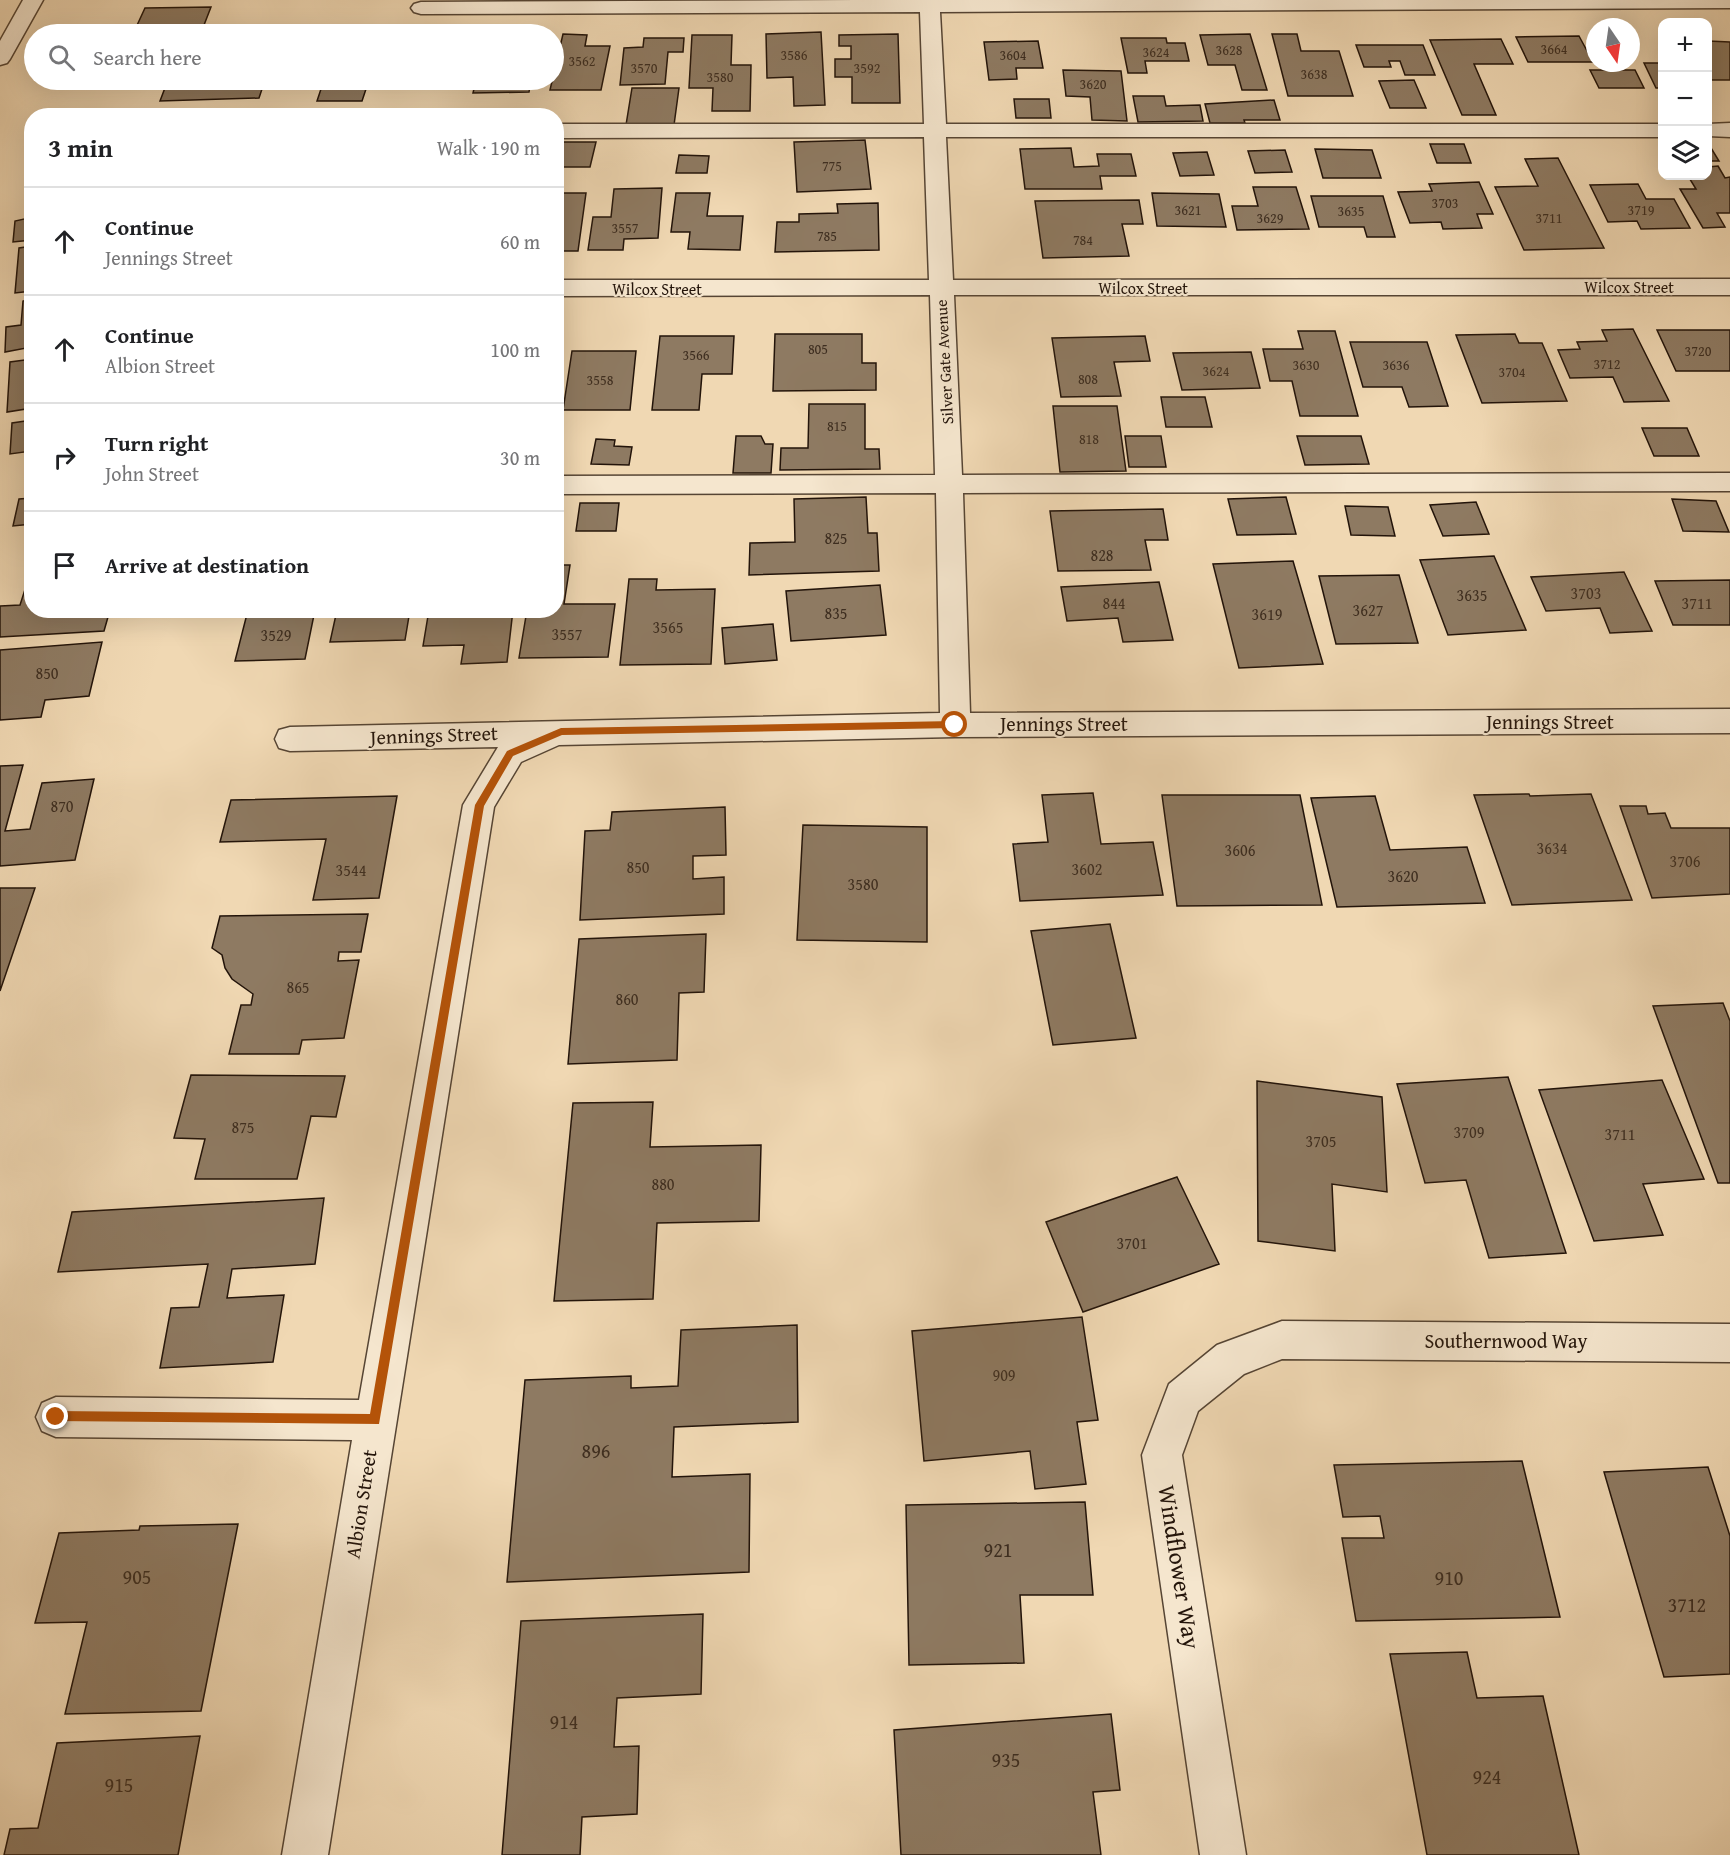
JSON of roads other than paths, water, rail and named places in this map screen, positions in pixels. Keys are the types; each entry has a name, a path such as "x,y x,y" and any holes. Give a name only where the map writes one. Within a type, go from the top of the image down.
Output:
{"street":[{"path":"0,59 33,0"},
{"name":"Silver Gate Avenue","path":"930,2 949,485 955,725"},
{"path":"421,8 560,3 1730,2"},
{"path":"564,131 1658,130"},
{"path":"1712,130 1730,130"},
{"name":"Wilcox Street","path":"564,288 1730,287"},
{"path":"564,485 1730,482"},
{"name":"Jennings Street","path":"290,739 561,731 955,725 1730,721"},
{"name":"Albion Street","path":"306,1855 375,1420 479,805 510,753 561,731"},
{"name":"Southernwood Way","path":"1282,1340 1730,1343"},
{"name":"Windflower Way","path":"1223,1855 1162,1455 1183,1398 1231,1359 1282,1340"},
{"path":"56,1417 375,1420"}]}
